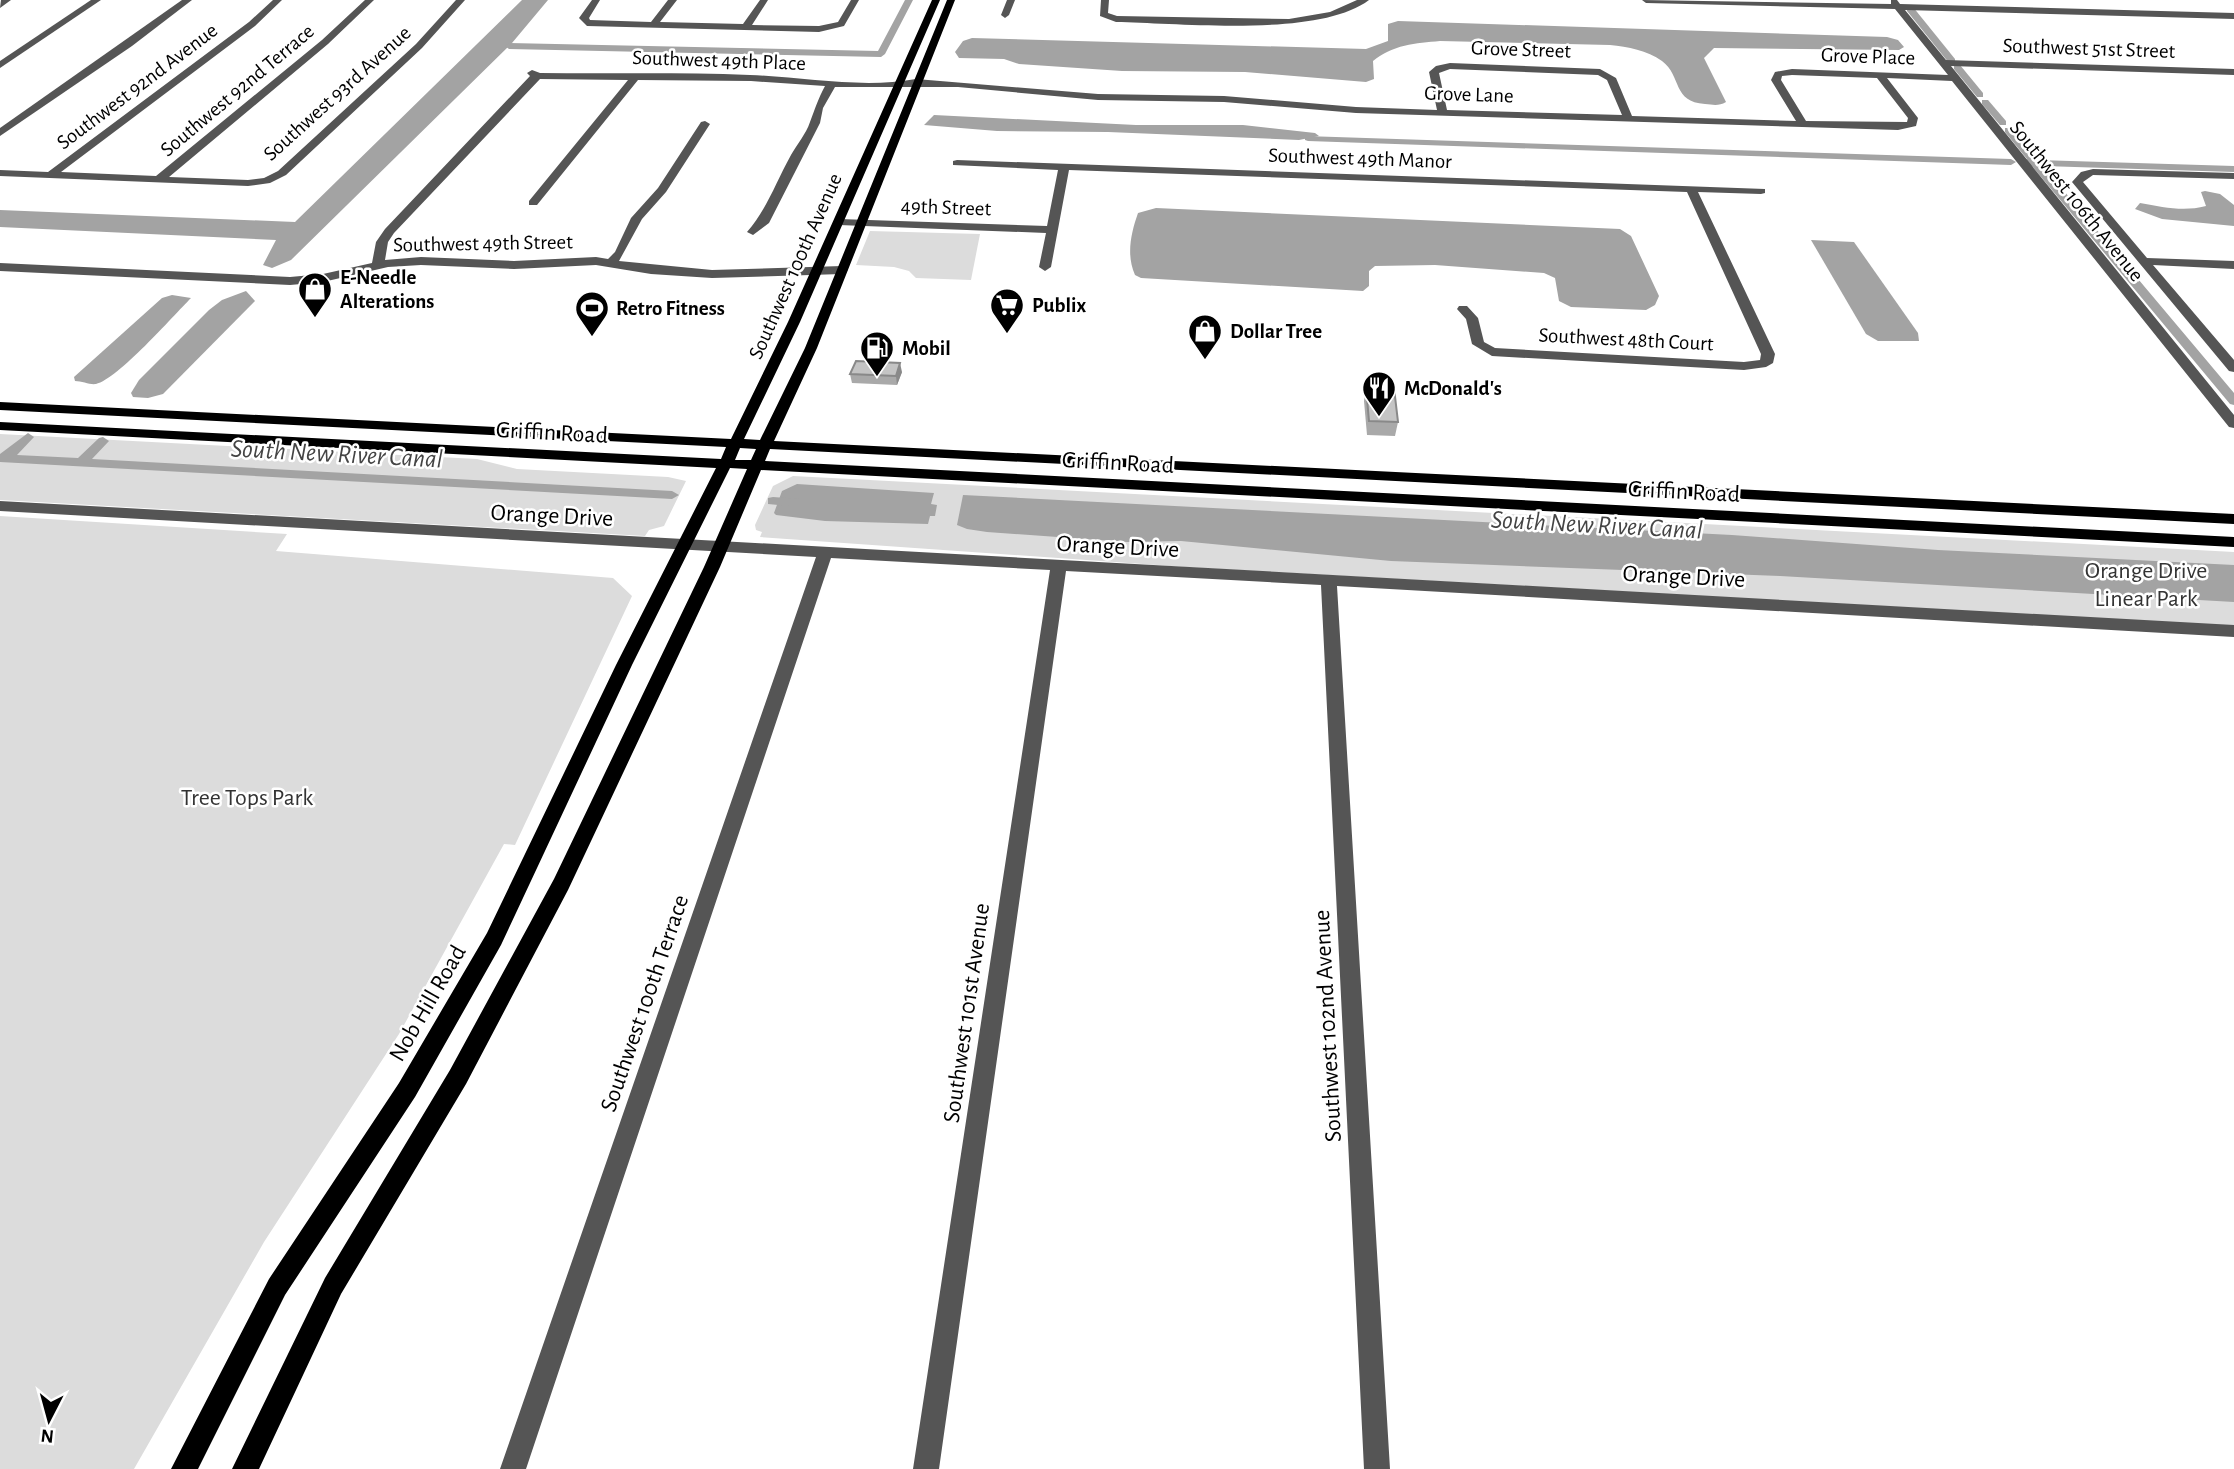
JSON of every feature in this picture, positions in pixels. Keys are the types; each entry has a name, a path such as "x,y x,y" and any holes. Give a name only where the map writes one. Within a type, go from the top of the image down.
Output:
{"main road":[{"name":"Southwest 100th Avenue","path":"686,546 818,270 936,0"},
{"name":"Southwest 100th Avenue","path":"720,548 755,466 811,348 951,0"},
{"name":"Griffin Road","path":"0,406 2234,519"},
{"path":"1,426 52,420 195,427 227,418"},
{"name":"Griffin Road","path":"1,426 2234,542"},
{"path":"1380,498 1436,491 1446,481"},
{"path":"1516,505 1524,497 1557,486"},
{"name":"Nob Hill Road","path":"184,1469 277,1287 407,1090 494,939 624,665 686,546"},
{"path":"245,1469 333,1286 458,1077 561,884 720,548"}],"street":[{"path":"0,5 7,0"},
{"path":"0,65 97,0"},
{"path":"0,133 188,0"},
{"name":"Southwest 92nd Avenue","path":"50,175 252,24 278,0"},
{"name":"Southwest 92nd Terrace","path":"159,179 325,42 370,0"},
{"name":"Southwest 93rd Avenue","path":"159,179 247,183 266,181 282,173 402,61 461,0"},
{"path":"596,0 585,16 585,22 746,27 835,27 843,21 855,0"},
{"path":"653,25 673,0"},
{"path":"746,27 764,0"},
{"path":"1005,15 1011,0"},
{"path":"1105,0 1103,13 1116,19 1263,23 1323,17 1365,0"},
{"path":"1646,0 1894,3 2234,16"},
{"name":"Southwest 106th Avenue","path":"1894,3 2234,425"},
{"name":"Southwest 51st Street","path":"1943,63 2234,72"},
{"name":"Grove Street","path":"1443,113 1434,75 1437,69 1464,66 1590,70 1604,73 1611,78 1628,118"},
{"name":"Southwest 49th Place","path":"378,265 382,243 389,231 535,74 763,78 899,85"},
{"path":"533,202 636,76"},
{"name":"Grove Place","path":"1803,124 1776,76 1955,78"},
{"name":"Grove Lane","path":"899,85 1123,99 1224,99 1356,110 1898,127 1912,124 1913,118 1880,76"},
{"path":"753,232 763,223 795,157 816,123 818,108 831,83"},
{"path":"611,263 620,253 642,211 662,190 705,124"},
{"name":"Southwest 49th Manor","path":"957,163 1761,191"},
{"path":"1045,267 1064,168"},
{"path":"0,173 159,179"},
{"path":"2234,176 2085,173 2077,183 2234,368"},
{"name":"Southwest 48th Court","path":"1463,309 1472,318 1476,340 1485,349 1508,354 1770,365 1768,354 1691,189"},
{"name":"49th Street","path":"839,222 1051,230"},
{"name":"Southwest 49th Street","path":"0,267 290,281 334,276 378,265 421,261 514,265 611,263 651,270 712,274 842,270"},
{"path":"2144,261 2234,265"},
{"name":"Orange Drive","path":"0,506 2234,631"},
{"name":"Southwest 100th Terrace","path":"513,1469 825,553"},
{"name":"Southwest 101st Avenue","path":"926,1469 1059,565"},
{"name":"Southwest 102nd Avenue","path":"1329,580 1377,1469"}],"green space":[{"path":"870,231 980,234 971,280 916,278 909,271 894,267 856,265"},
{"path":"0,434 477,459 517,469 668,477 686,481 664,526 649,530 645,536 0,500"},
{"name":"Orange Drive Linear Park","path":"793,476 2234,552 2234,626 1185,567 760,537 762,532 756,530 755,525 773,486"},
{"name":"Tree Tops Park","path":"0,516 287,534 276,551 613,578 632,596 515,845 504,844 399,1034 264,1242 134,1469 0,1469"}],"shaded area":[{"path":"522,0 548,0 512,43 291,260 272,268 263,265 276,240 0,227 0,210 295,222"},
{"path":"1398,21 1887,37 1898,40 1904,47 1899,50 1714,48 1704,58 1726,102 1716,105 1687,99 1668,67 1656,57 1610,45 1440,41 1413,44 1388,51 1373,61 1374,79 1366,82 1245,72 1122,71 1019,64 1004,59 959,58 955,52 963,41 972,38 1366,49 1388,41 1388,24"},
{"path":"934,115 1136,125 1243,125 1315,133 1319,136 1299,140 1108,132 997,131 924,125"},
{"path":"2201,192 2220,194 2234,205 2234,226 2162,219 2135,209 2140,203 2181,209 2206,206"},
{"path":"1156,208 1620,229 1631,236 1659,296 1655,305 1646,310 1571,307 1559,301 1555,278 1544,273 1435,265 1375,266 1369,271 1369,286 1363,291 1141,278 1135,275 1132,267 1132,236 1138,213"},
{"path":"1811,240 1854,242 1918,333 1919,341 1878,341 1866,334"},
{"path":"246,291 255,301 163,394 148,398 133,397 131,393 139,380 209,310 222,300"},
{"path":"172,295 191,298 118,371 96,384 75,381 74,377 162,298"},
{"path":"797,484 934,493 931,504 937,505 935,516 930,516 928,524 825,521 776,515 774,513 782,491"},
{"path":"963,495 1732,535 1938,550 2234,565 2234,602 1780,576 1391,561 1181,541 1127,542 987,532 957,525"}],"building":[{"path":"856,361 900,363 896,376 850,374"},
{"path":"1366,387 1394,388 1398,422 1369,421"}],"waterway":[{"path":"509,46 881,54 909,0"},
{"path":"1910,9 1952,61"},
{"path":"1957,67 1980,95"},
{"path":"1985,102 2003,123"},
{"path":"2008,130 2035,163"},
{"path":"1308,138 2011,162"},
{"path":"2027,162 2035,163"},
{"path":"2035,163 2234,169"},
{"path":"2035,163 2234,401"},
{"path":"6,458 28,437"},
{"path":"82,462 103,441"},
{"name":"South New River Canal","path":"0,458 6,458"},
{"name":"South New River Canal","path":"6,458 82,462"},
{"name":"South New River Canal","path":"82,462 672,495"},
{"name":"South New River Canal","path":"773,501 799,503"}],"place":[{"name":"E-Needle Alterations","path":"315,319"},
{"name":"Publix","path":"1007,335"},
{"name":"Retro Fitness","path":"592,338"},
{"name":"Dollar Tree","path":"1205,361"},
{"name":"Mobil","path":"877,378"},
{"name":"McDonald's","path":"1379,418"}]}
